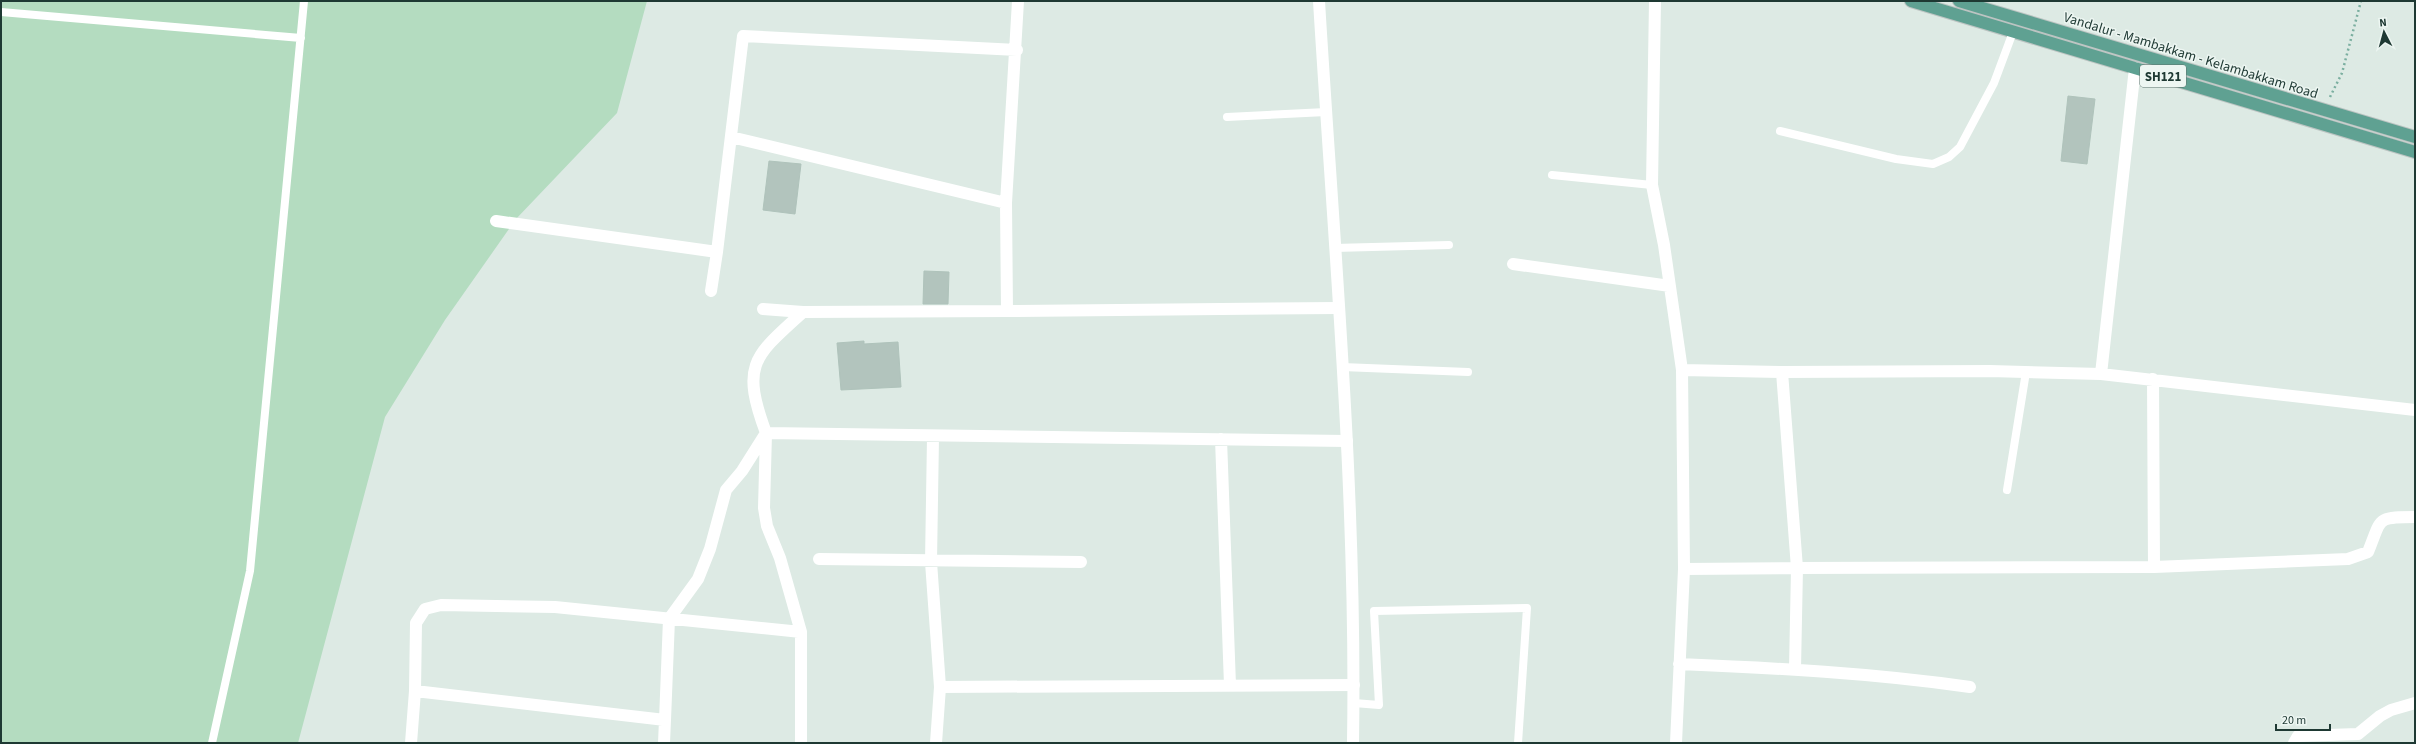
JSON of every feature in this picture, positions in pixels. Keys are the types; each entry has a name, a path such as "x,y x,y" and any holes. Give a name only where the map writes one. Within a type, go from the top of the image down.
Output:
{"main road":[{"name":"Vandalur - Mambakkam - Kelambakkam Road","path":"1911,1 2415,152"},
{"name":"Vandalur - Mambakkam - Kelambakkam Road","path":"1959,1 2415,137"},
{"path":"2319,123 2323,110"}],"street":[{"path":"1007,311 1006,203 1017,50 1018,1"},
{"path":"1318,1 1347,441 1354,686 1353,743"},
{"path":"1654,1 1652,185 1670,286 1682,370 1684,569 1676,743"},
{"path":"711,291 743,36 1017,50"},
{"path":"2101,374 2135,68"},
{"path":"731,137 1006,203"},
{"path":"496,221 716,252"},
{"path":"1513,264 1670,286"},
{"path":"763,309 803,312 1338,308"},
{"path":"801,743 802,632 780,558 767,526 764,508 766,433 753,389 754,367 761,352 768,343 803,312"},
{"path":"1682,370 1782,372 2026,372 2101,374 2415,410"},
{"path":"1782,372 1797,568 1795,669"},
{"path":"2153,379 2154,568"},
{"path":"766,433 933,437 1347,441"},
{"path":"664,743 669,619 698,579 710,549 726,490 742,471 766,433"},
{"path":"933,437 931,562 940,687 936,743"},
{"path":"1221,439 1230,685"},
{"path":"1684,569 2154,568 2348,559 2368,552 2378,524 2384,519 2390,517 2415,517"},
{"path":"819,559 931,562 1081,562"},
{"path":"410,743 415,691 416,623 425,609 431,607 441,605 555,607 802,632"},
{"path":"1679,664 1795,669 1919,680 1970,687"},
{"path":"940,687 1230,685 1354,686"},
{"path":"415,691 665,720"},
{"path":"2294,743 2298,736 2358,734 2380,716 2391,710 2415,703"}],"lane":[{"path":"212,743 250,571 304,1"},
{"path":"1,12 301,38"},
{"path":"1780,131 1896,160 1933,164 1949,158 1960,147 1994,83 2013,32"},
{"path":"1227,117 1326,112"},
{"path":"1552,175 1652,185"},
{"path":"1334,248 1449,245"},
{"path":"1342,367 1468,372"},
{"path":"2007,490 2026,372"},
{"path":"1354,703 1379,705 1374,611 1527,608 1518,743"}],"path":[{"path":"2323,110 2342,73 2361,1"}],"green space":[{"path":"1,1 647,1 617,113 516,219 445,320 385,417 298,743 1,743"}],"building":[{"path":"2068,96 2095,99 2087,164 2061,161"},
{"path":"769,161 801,164 795,214 763,210"},
{"path":"924,271 949,272 948,304 923,304"},
{"path":"864,341 864,344 898,342 901,387 841,390 837,343"}]}
